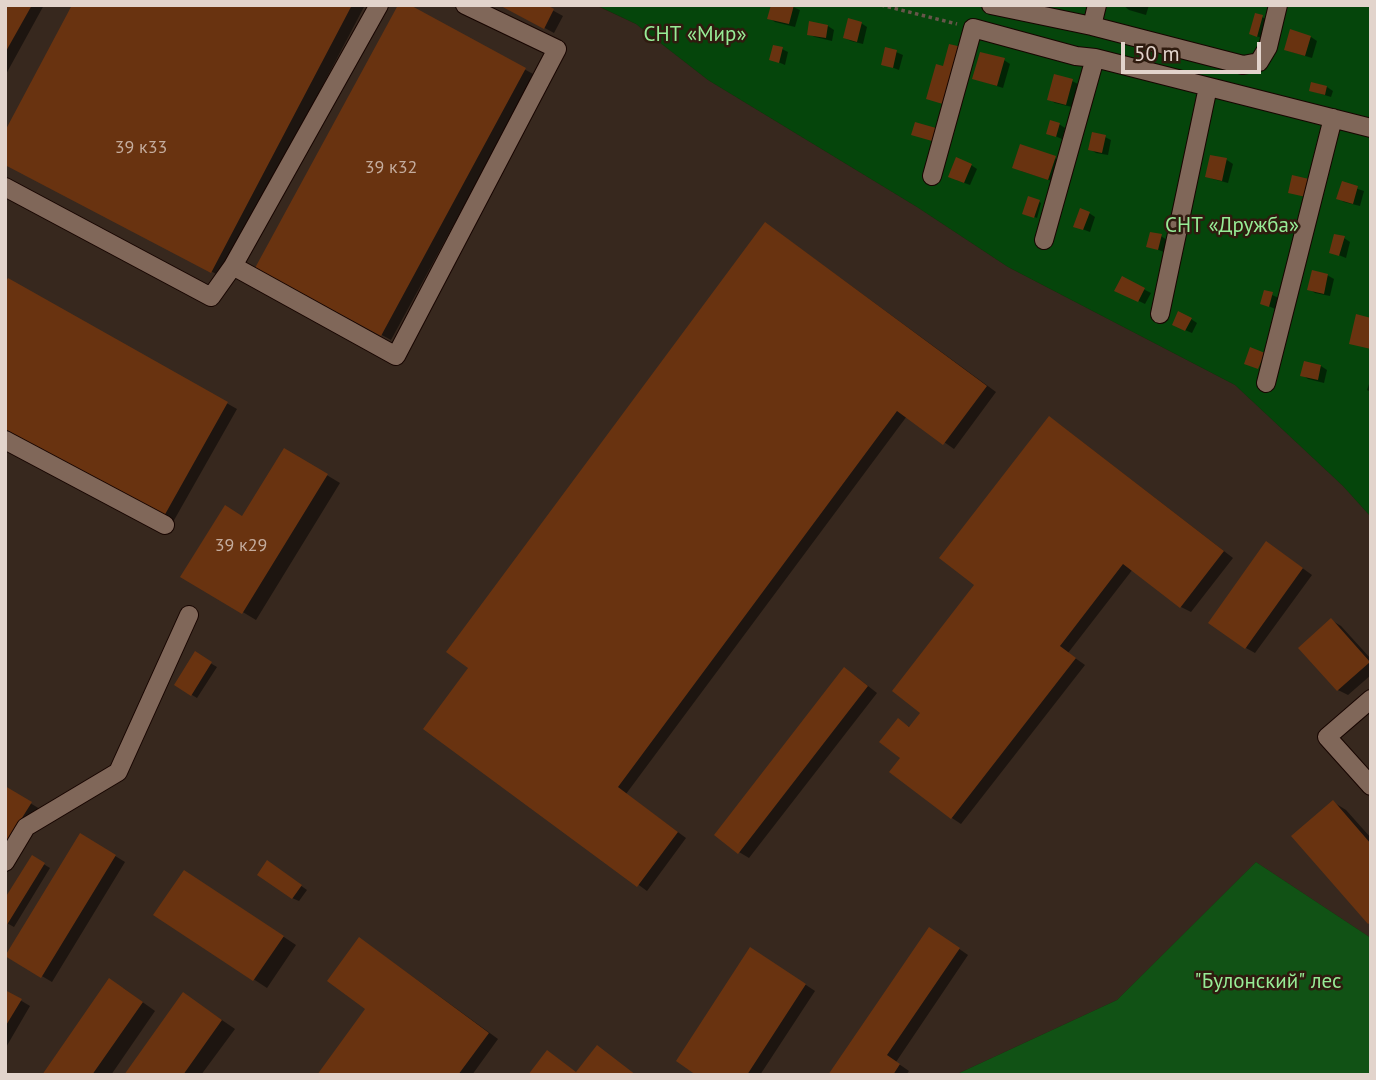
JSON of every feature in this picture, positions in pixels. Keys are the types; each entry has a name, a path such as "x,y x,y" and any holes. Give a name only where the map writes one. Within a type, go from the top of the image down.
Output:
{"lane":[{"path":"5,187 211,297 233,266 379,5"},
{"path":"233,266 396,356 557,49 465,5"},
{"path":"991,5 1092,26 1243,65 1259,61 1264,54 1278,5"},
{"path":"1092,26 1097,5"},
{"path":"932,176 973,28 1371,128"},
{"path":"1044,240 1095,58"},
{"path":"1160,314 1208,87"},
{"path":"1266,383 1333,118"},
{"path":"5,440 165,525"},
{"path":"5,862 26,827 118,772 189,615"},
{"path":"1371,699 1327,737 1371,786"}],"path":[{"path":"881,5 973,28"}],"shaded area":[{"path":"5,5 595,5 636,24 708,80 917,207 1008,267 1235,385 1343,486 1371,517 1371,938 1256,862 1117,1000 955,1075 5,1075"}],"green space":[{"name":"СНТ «Дружба»","path":"596,5 1371,5 1371,517 1343,486 1235,385 1008,267 917,207 708,80 636,24"},
{"name":"\"Булонский\" лес","path":"1256,862 1371,938 1371,1075 955,1075 1117,1000"}],"building":[{"path":"5,5 32,5 5,53"},
{"path":"72,5 352,5 211,273 5,165 5,131"},
{"path":"398,5 410,5 526,68 381,336 255,268"},
{"path":"499,5 547,5 554,9 544,29"},
{"path":"771,5 794,5 789,24 767,19"},
{"path":"1255,13 1263,15 1257,37 1249,34"},
{"path":"848,18 862,22 857,42 843,38"},
{"path":"809,21 828,25 826,38 807,35"},
{"path":"1290,29 1311,36 1305,56 1284,50"},
{"path":"949,44 962,47 946,105 926,99 936,64 943,66"},
{"path":"773,45 783,47 779,63 769,60"},
{"path":"885,47 897,50 893,68 881,65"},
{"path":"980,52 1005,58 997,86 972,79"},
{"path":"1054,74 1073,79 1066,105 1047,100"},
{"path":"1311,82 1327,86 1325,95 1309,91"},
{"path":"1050,120 1060,123 1056,137 1046,134"},
{"path":"915,122 936,128 932,141 911,135"},
{"path":"1092,132 1106,135 1102,153 1088,150"},
{"path":"1020,144 1056,156 1048,180 1012,168"},
{"path":"1210,155 1227,158 1222,181 1205,177"},
{"path":"956,157 972,164 964,183 948,177"},
{"path":"1292,175 1309,179 1306,197 1288,193"},
{"path":"1342,181 1358,186 1353,204 1336,199"},
{"path":"1028,196 1040,200 1034,218 1022,214"},
{"path":"1080,208 1090,212 1083,230 1073,227"},
{"path":"765,222 987,386 943,445 897,411 618,787 678,832 637,887 423,729 468,668 446,652"},
{"path":"1150,232 1162,234 1158,250 1146,247"},
{"path":"1334,234 1345,236 1339,256 1329,253"},
{"path":"1312,270 1328,274 1324,294 1307,290"},
{"path":"1122,276 1145,288 1138,302 1114,291"},
{"path":"8,278 228,402 163,518 5,429 5,283"},
{"path":"1264,290 1273,292 1269,307 1260,304"},
{"path":"1178,311 1192,318 1185,331 1172,325"},
{"path":"1356,314 1371,318 1371,349 1349,344"},
{"path":"1250,347 1265,353 1258,369 1244,364"},
{"path":"1304,361 1321,365 1318,380 1300,376"},
{"path":"1049,416 1224,551 1180,608 1123,564 1060,646 1076,658 951,819 889,772 900,758 879,742 898,718 909,727 920,713 892,691 974,585 939,558"},
{"path":"284,448 328,474 242,614 180,577 225,505 242,516"},
{"path":"1266,541 1303,568 1245,649 1208,623"},
{"path":"1331,618 1370,662 1337,691 1298,648"},
{"path":"195,651 212,662 191,696 174,685"},
{"path":"844,667 868,686 738,854 714,835"},
{"path":"5,786 32,802 5,845"},
{"path":"1333,800 1371,844 1371,922 1368,924 1291,836"},
{"path":"80,833 116,855 41,978 5,956"},
{"path":"32,855 45,863 5,928 5,898"},
{"path":"267,860 302,885 292,899 257,875"},
{"path":"184,870 284,936 253,981 153,915"},
{"path":"929,927 960,948 887,1055 900,1064 893,1075 828,1075"},
{"path":"359,937 489,1033 458,1075 317,1075 365,1009 327,981"},
{"path":"750,947 806,984 747,1075 696,1075 676,1061"},
{"path":"109,978 143,1002 92,1075 42,1075"},
{"path":"5,990 22,999 5,1027"},
{"path":"183,992 222,1020 183,1075 124,1075"},
{"path":"597,1045 636,1075 528,1075 547,1050 576,1072"}],"park label":[{"name":"СНТ «Мир»","path":"695,35"}]}
